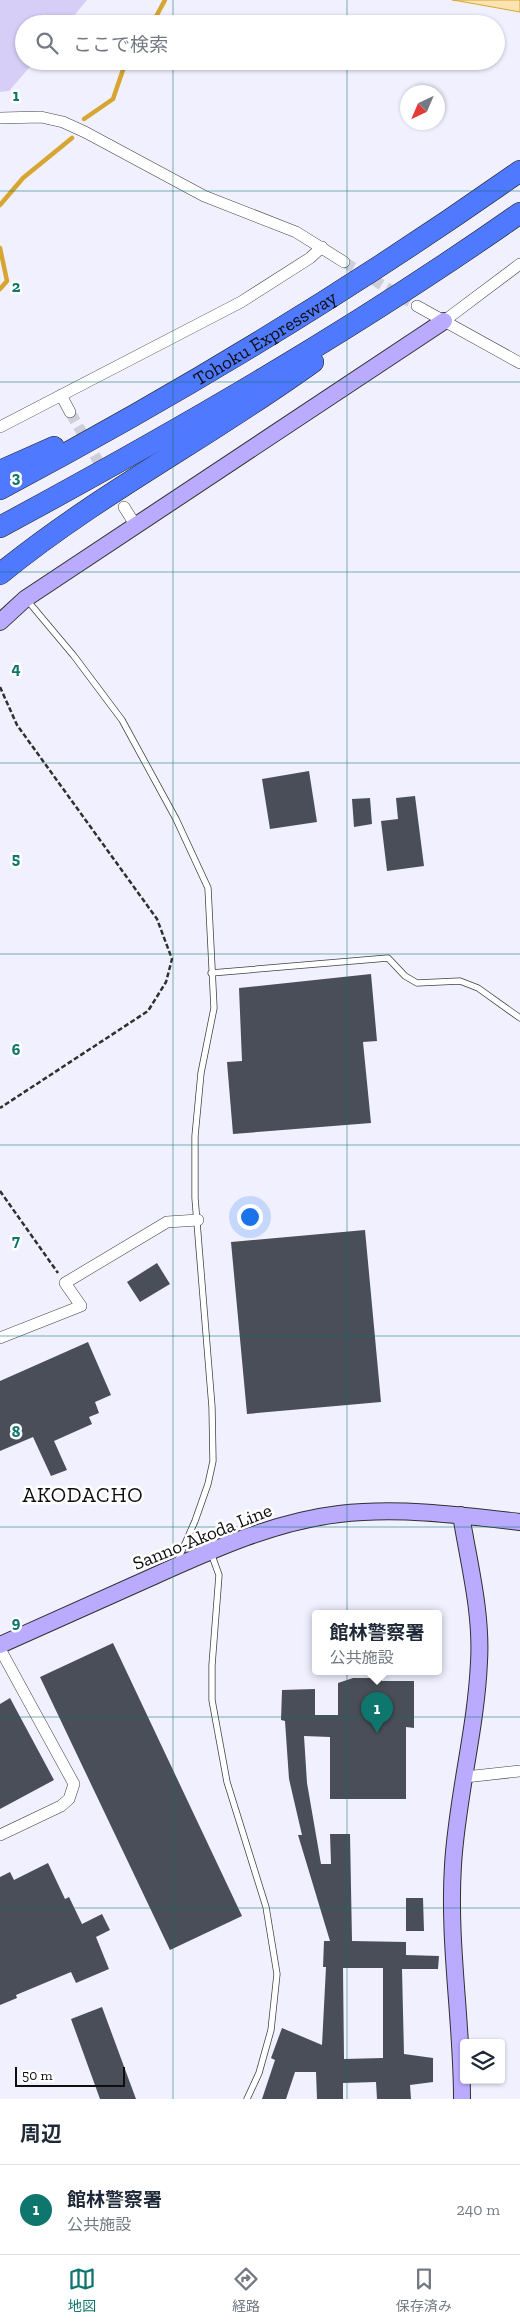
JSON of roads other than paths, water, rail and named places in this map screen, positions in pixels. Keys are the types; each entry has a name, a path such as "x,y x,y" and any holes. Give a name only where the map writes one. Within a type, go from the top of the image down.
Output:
{"highway":[{"name":"Tohoku Expressway","path":"0,490 243,352 458,214 520,171"},
{"name":"Tohoku Expressway","path":"0,527 154,442 268,375 388,300 515,216"},
{"path":"0,574 60,528 270,394 331,349 388,300"},
{"path":"0,471 138,413"}],"street":[{"path":"0,118 41,116 63,122 204,196 296,232 344,262"},
{"path":"0,427 241,302 310,258 322,247"},
{"path":"0,622 26,599 444,322 520,264"},
{"path":"417,306 520,363"},
{"path":"61,395 70,412"},
{"path":"124,507 136,526"},
{"path":"0,1338 81,1306 65,1283 167,1222 198,1220"},
{"name":"Sanno-Akoda Line","path":"0,1647 211,1551 278,1526 337,1514 368,1512 461,1515 520,1522"},
{"path":"461,1515 477,1606 479,1662 457,1823 451,1906 462,2057 462,2099"},
{"path":"0,1647 74,1784 69,1799 60,1806 0,1835"},
{"path":"464,1777 520,1771"}],"lane":[{"path":"26,599 74,656 122,720 176,819 208,888 214,1008 201,1073 195,1136 198,1220 213,1426 213,1461 208,1484 195,1521 175,1567"},
{"path":"211,973 388,958 405,976 417,983 460,981 478,988 520,1018"},
{"path":"211,1551 219,1575 212,1665 214,1708 227,1782 266,1907 277,1974 271,2030 259,2073 247,2099"}],"waterway":[{"path":"157,15 165,0"},
{"path":"84,119 113,99 123,70"},
{"path":"0,205 23,178 72,138"},
{"path":"0,248 7,281 0,289"}],"tunnel":[{"path":"344,262 417,306"},
{"path":"70,412 117,494"}],"place":[{"name":"館林警察署","path":"377,1733"}],"district":[{"name":"AKODACHO","path":"83,1495"}]}
